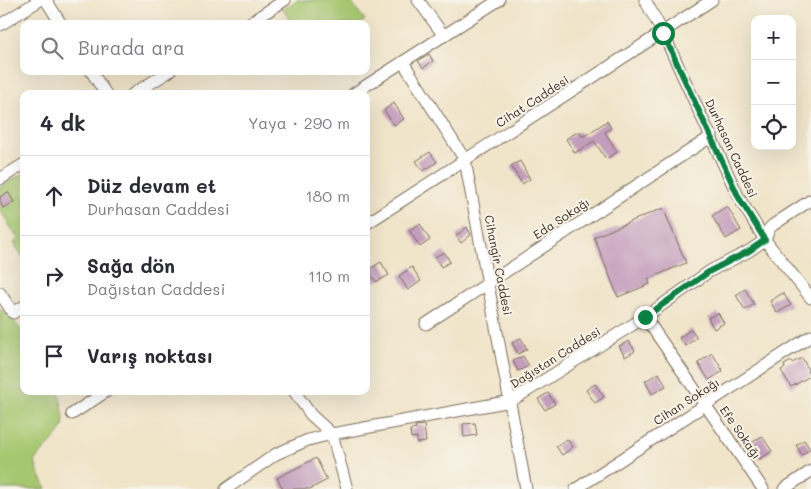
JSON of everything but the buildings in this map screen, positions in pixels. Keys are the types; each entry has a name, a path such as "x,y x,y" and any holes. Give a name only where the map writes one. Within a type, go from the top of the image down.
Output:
{"street":[{"path":"0,26 40,0"},
{"path":"46,0 58,20"},
{"path":"254,20 285,0"},
{"path":"418,0 444,36"},
{"path":"359,90 499,0"},
{"name":"Durhasan Caddesi","path":"645,0 663,33 712,136 739,198 765,240 811,298"},
{"name":"Cihat Caddesi","path":"370,221 712,0"},
{"name":"Cihangir Caddesi","path":"403,62 466,160 526,489"},
{"path":"94,75 104,90"},
{"path":"139,90 164,75"},
{"name":"Eda Sokağı","path":"426,324 712,136"},
{"path":"0,179 20,166"},
{"name":"Dağıstan Caddesi","path":"226,489 276,454 308,440 510,401 645,317 710,271 749,251 765,240 769,229 773,225 811,200"},
{"path":"0,293 13,313 20,309"},
{"name":"Efe Sokağı","path":"645,317 764,489"},
{"name":"Cihan Sokağı","path":"576,489 811,336"},
{"path":"72,414 101,395"},
{"path":"297,395 311,415 332,434 347,489"},
{"path":"784,489 811,471"}],"green space":[{"path":"297,0 349,0 365,20 290,20 283,9"},
{"path":"20,175 20,253 14,243 18,239 0,210 0,187"},
{"path":"0,308 20,328 20,395 60,395 64,422 58,435 35,460 46,489 0,489"}],"route":[{"path":"645,317 710,271 749,251 765,240 739,198 663,33"}]}
